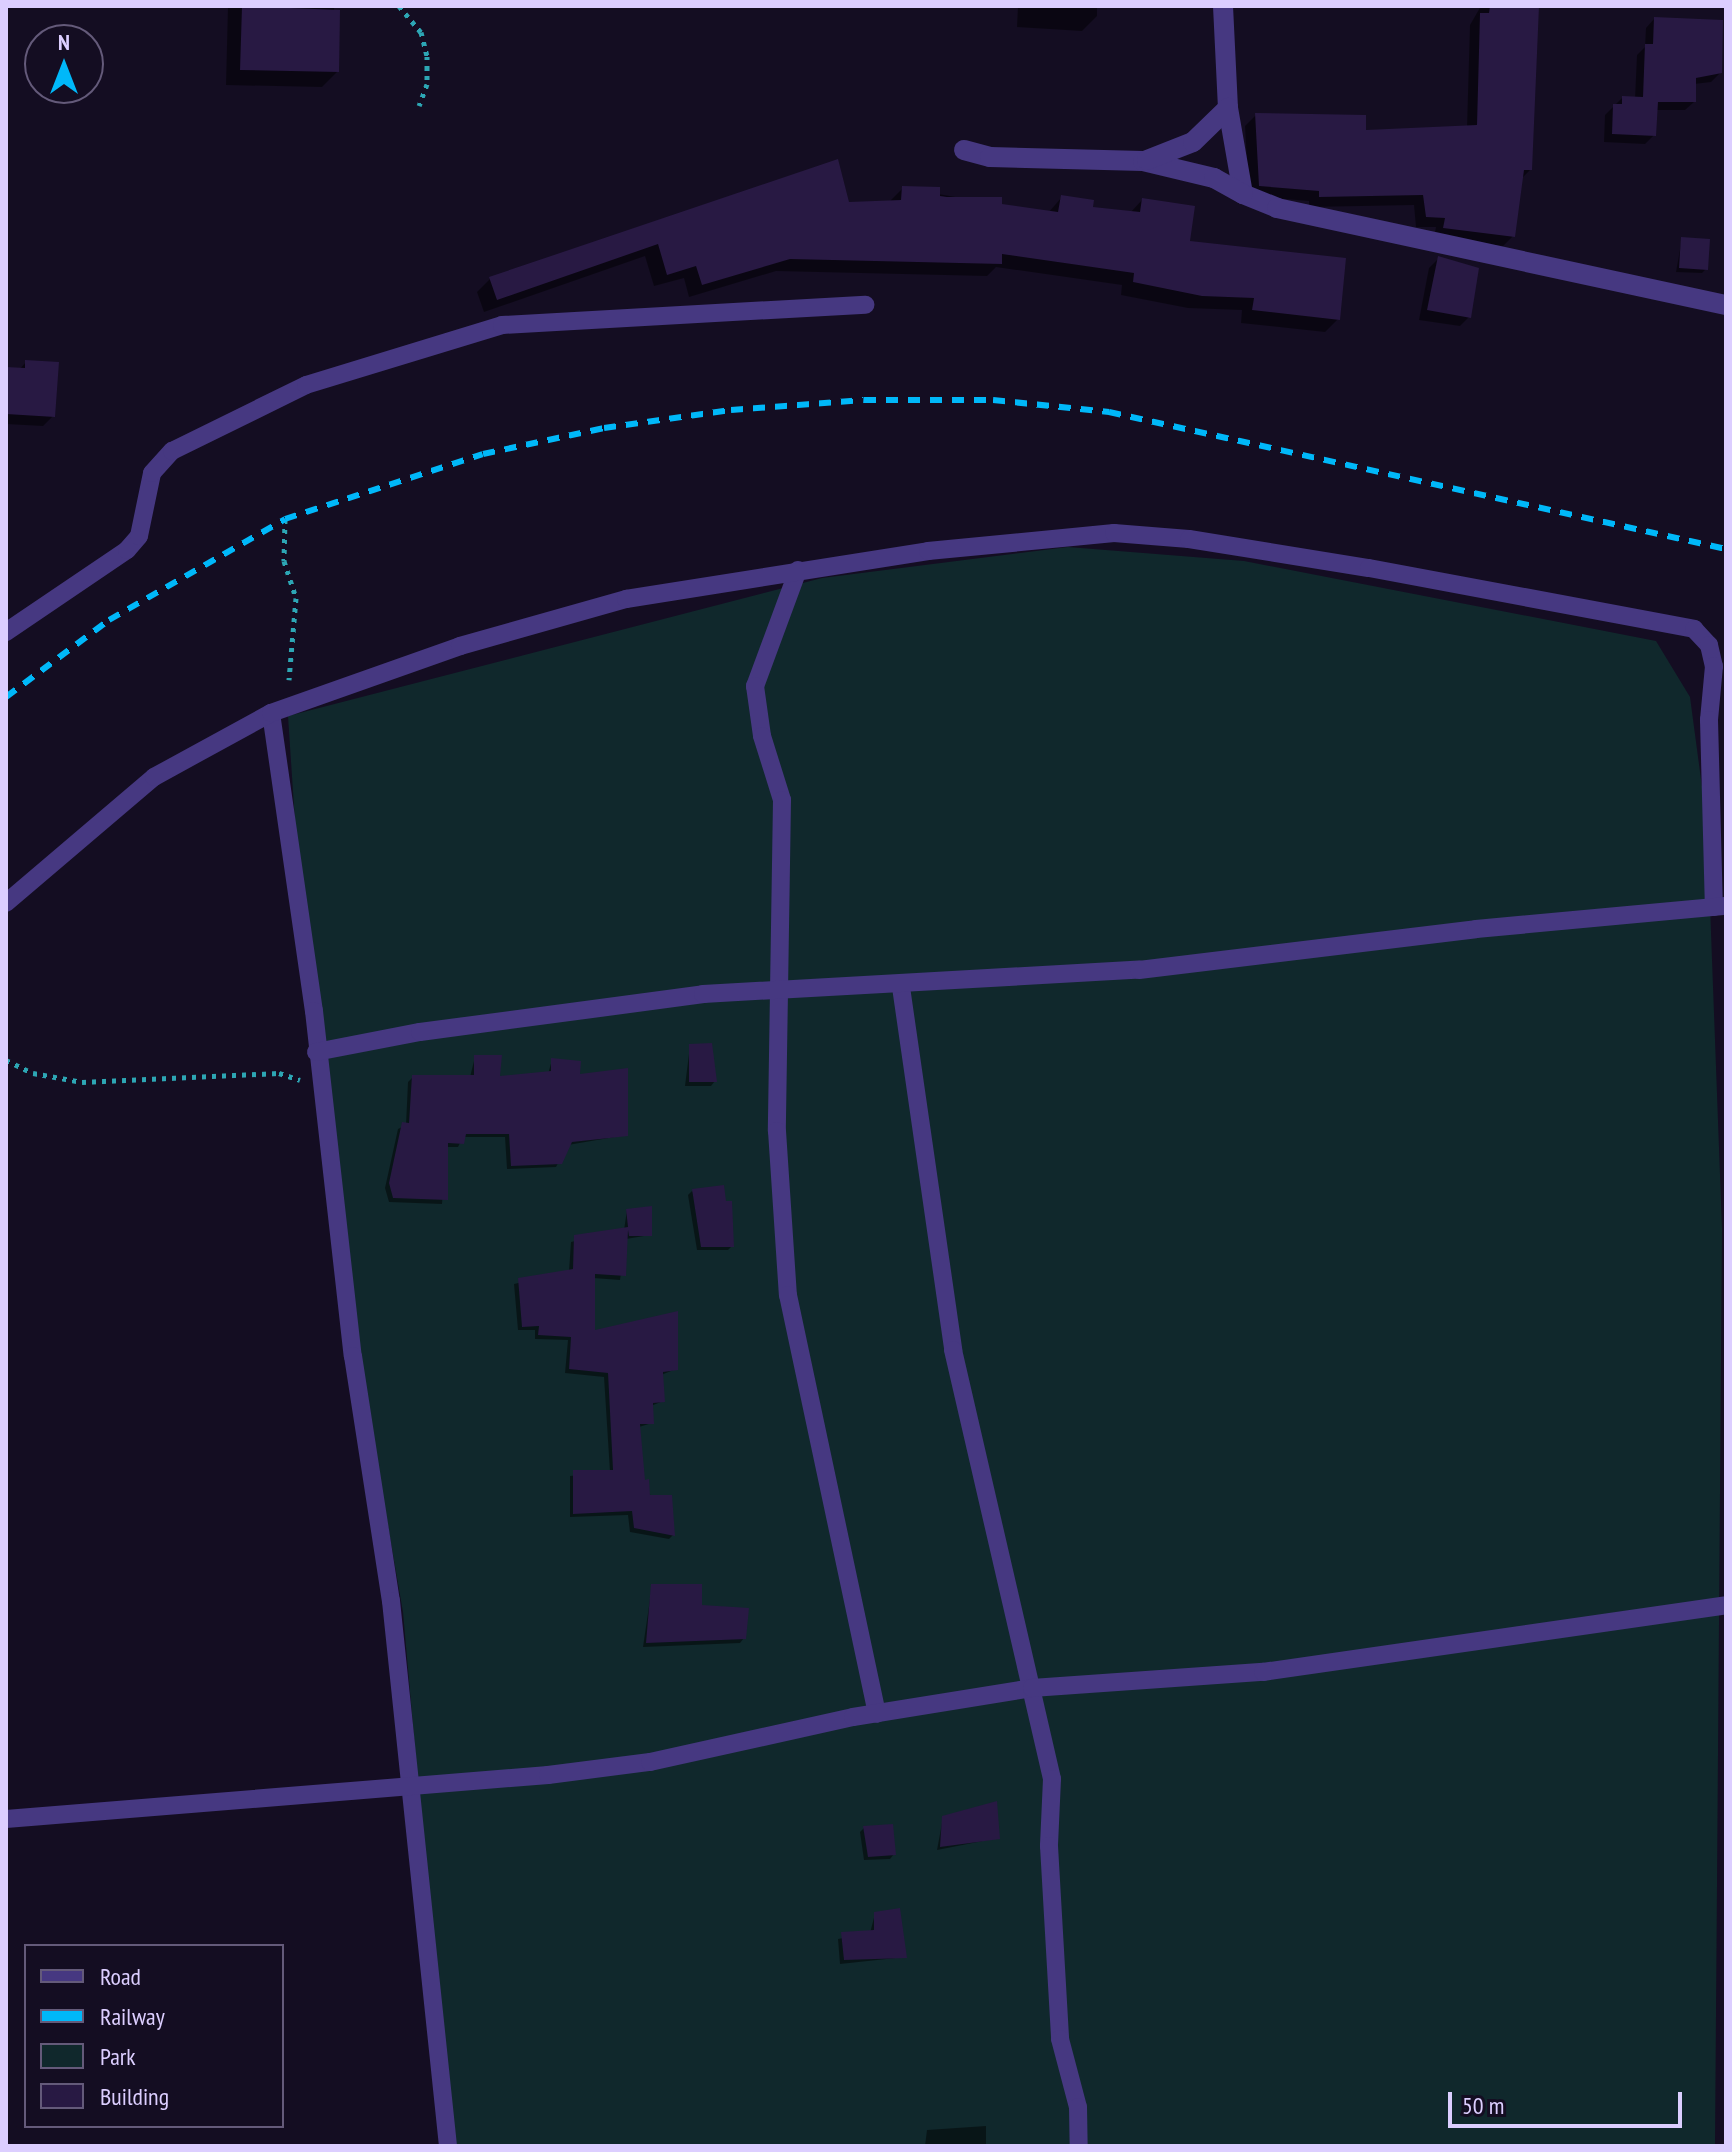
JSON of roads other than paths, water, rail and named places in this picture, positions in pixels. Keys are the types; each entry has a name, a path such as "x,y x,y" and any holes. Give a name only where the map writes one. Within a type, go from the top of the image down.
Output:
{"street":[{"path":"1223,6 1228,108 1243,194"},
{"path":"1143,161 1193,142 1228,108"},
{"path":"964,150 990,157 1143,161 1214,178 1277,208 1726,305"}],"lane":[{"path":"6,632 127,550 139,536 152,473 172,451 306,385 473,330 502,325 865,305"},
{"path":"6,903 154,777 271,713 537,622 626,599 798,570 1074,533 1155,535 1682,623 1703,636 1714,666 1709,720 1720,906 1476,929 1139,970 901,987 645,1000 316,1052"},
{"path":"798,570 755,686 762,736 782,800 777,1131 788,1295 877,1714"},
{"path":"271,713 316,1052 324,1088 353,1356 414,1788 448,2146"},
{"path":"901,987 953,1350 1052,1779 1049,1846 1060,2039 1078,2107 1079,2146"},
{"path":"6,1819 414,1788 650,1762 877,1714 1032,1688 1263,1672 1726,1605"}],"railway":[{"path":"6,697 109,620 285,519 483,454 604,428 731,410 864,400 993,400 1109,412 1726,549"}]}
